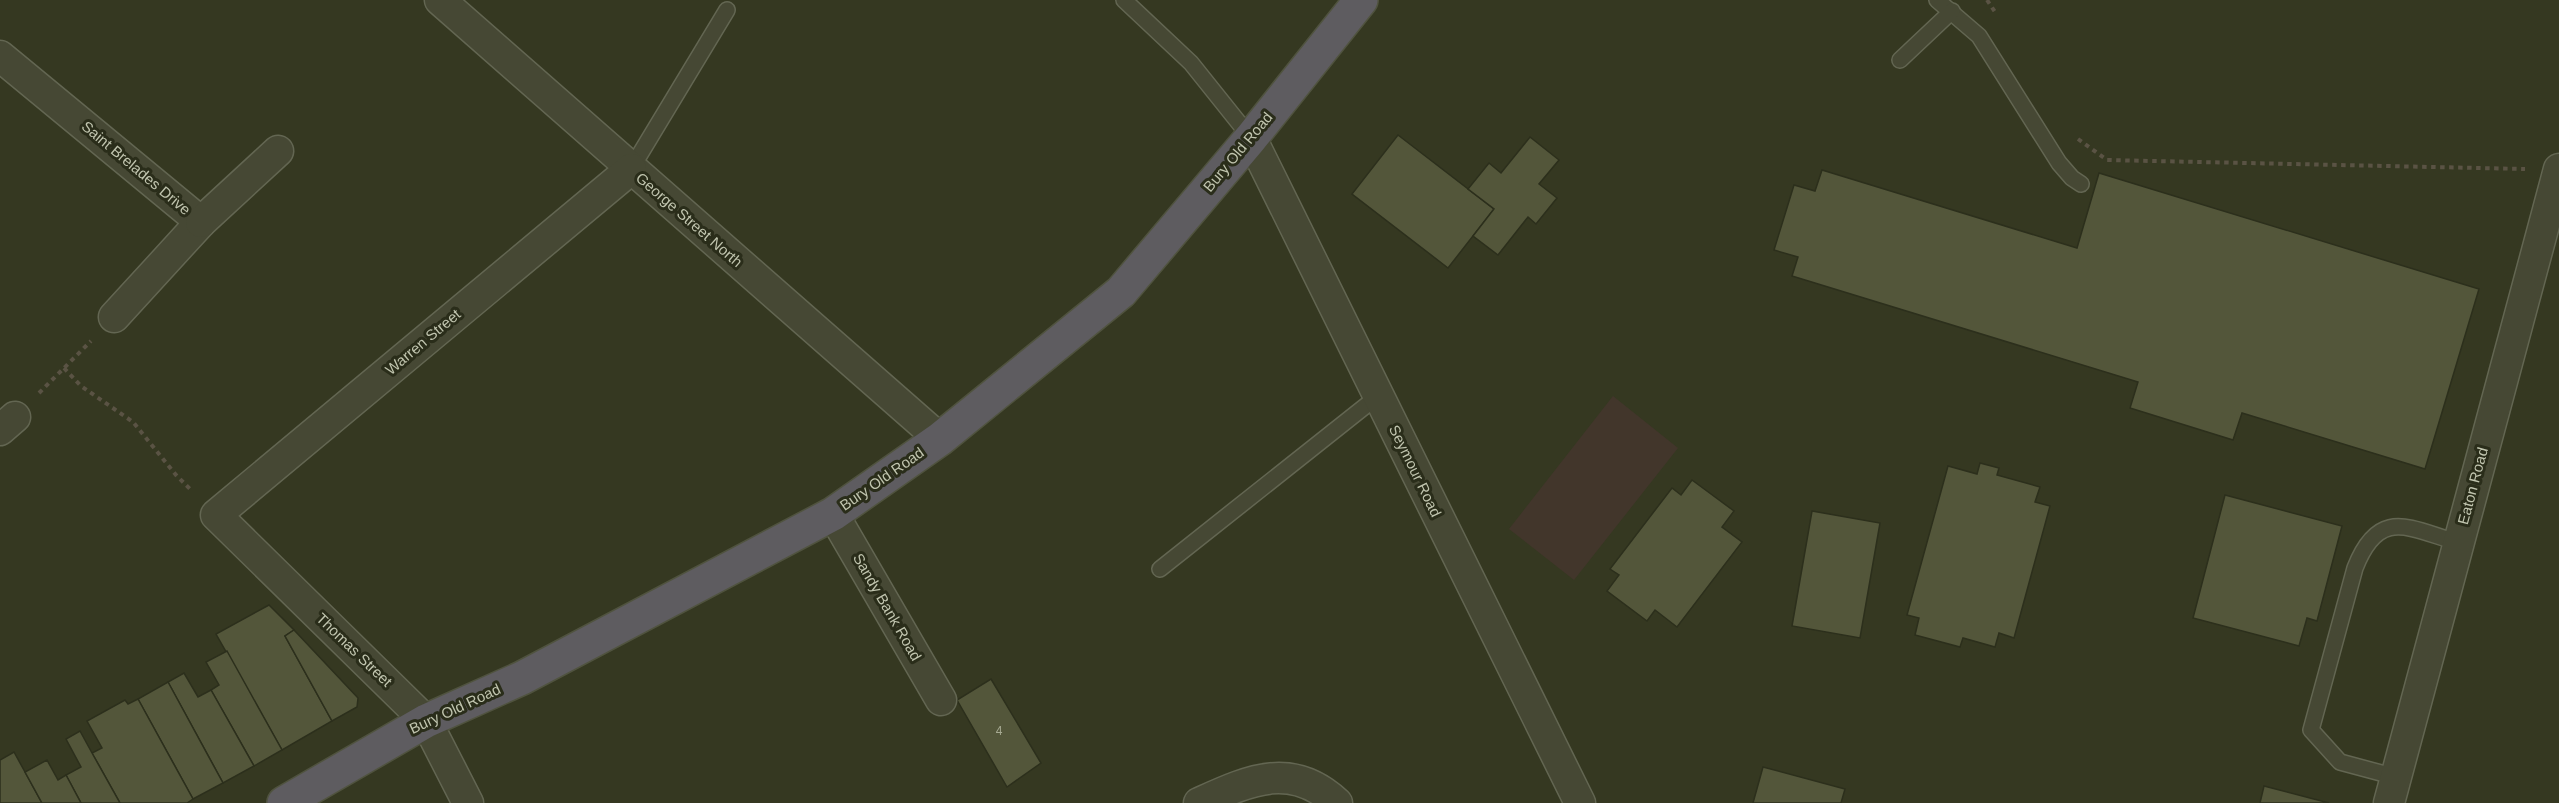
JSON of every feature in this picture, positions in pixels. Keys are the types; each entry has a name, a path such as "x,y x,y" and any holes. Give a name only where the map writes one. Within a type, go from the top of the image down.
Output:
{"highway":[{"name":"Bury Old Road","path":"284,803 426,721 522,678 833,514 939,439 1121,292 1251,138 1361,0"}],"street":[{"name":"George Street North","path":"440,0 939,439"},
{"name":"Saint Brelades Drive","path":"0,56 201,222 114,317"},
{"name":"Seymour Road","path":"1251,138 1580,803"},
{"path":"201,222 278,151"},
{"name":"Warren Street","path":"216,515 631,169"},
{"name":"Eaton Road","path":"2393,790 2457,542 2559,169"},
{"name":"Sandy Bank Road","path":"833,514 941,700"},
{"name":"Thomas Street","path":"216,515 426,721 468,803"},
{"path":"1199,803 1247,782 1281,778 1315,787 1337,803"}],"lane":[{"path":"1124,0 1191,63 1251,138"},
{"path":"1937,0 1980,36 2059,163 2072,178 2081,184"},
{"path":"631,169 727,10"},
{"path":"1900,60 1952,11"},
{"path":"1160,569 1378,396"},
{"path":"2393,790 2340,762 2311,730 2355,568 2363,548 2378,531 2392,526 2457,542"}],"path":[{"path":"1987,0 1999,18"},
{"path":"2073,132 2079,141 2107,160 2559,169"},
{"path":"8,424 114,317"},
{"path":"64,368 81,386 133,422 176,475 216,515"}],"shaded area":[{"path":"1613,396 1678,448 1574,580 1509,529"}],"building":[{"path":"1398,135 1494,209 1448,268 1352,194"},
{"path":"1530,137 1559,160 1539,184 1557,198 1536,224 1528,217 1498,255 1473,236 1494,209 1468,189 1489,163 1501,173"},
{"path":"1822,170 2077,248 2099,173 2479,289 2425,469 2242,413 2233,440 2130,408 2138,382 1792,276 1798,257 1774,250 1794,185 1815,191"},
{"path":"1980,463 1999,468 1997,475 2040,487 2035,502 2050,506 2014,638 1999,633 1995,647 1963,638 1960,647 1915,635 1919,618 1907,615 1948,466 1977,474"},
{"path":"1692,480 1734,511 1722,527 1742,542 1677,627 1655,610 1647,621 1607,591 1619,575 1610,569 1672,488 1681,495"},
{"path":"2225,495 2342,526 2317,621 2307,618 2299,646 2193,618"},
{"path":"1812,511 1880,523 1860,638 1792,626"},
{"path":"269,605 294,630 285,636 332,721 282,750 216,634"},
{"path":"294,630 358,698 357,707 332,721 285,636"},
{"path":"227,651 282,750 254,766 211,690 219,685 206,662"},
{"path":"184,673 198,697 211,690 254,766 223,783 168,682"},
{"path":"991,679 1041,763 1007,787 957,700"},
{"path":"168,682 223,783 193,799 138,699"},
{"path":"138,699 193,799 187,803 120,803 92,753 102,748 87,721 125,700 128,704"},
{"path":"80,731 120,803 81,803 66,775 81,767 66,739"},
{"path":"14,752 42,803 0,803 0,760"},
{"path":"47,760 58,780 66,775 81,803 42,803 25,772"},
{"path":"1763,767 1845,789 1841,803 1753,803"},
{"path":"2264,786 2329,803 2260,803"}]}
